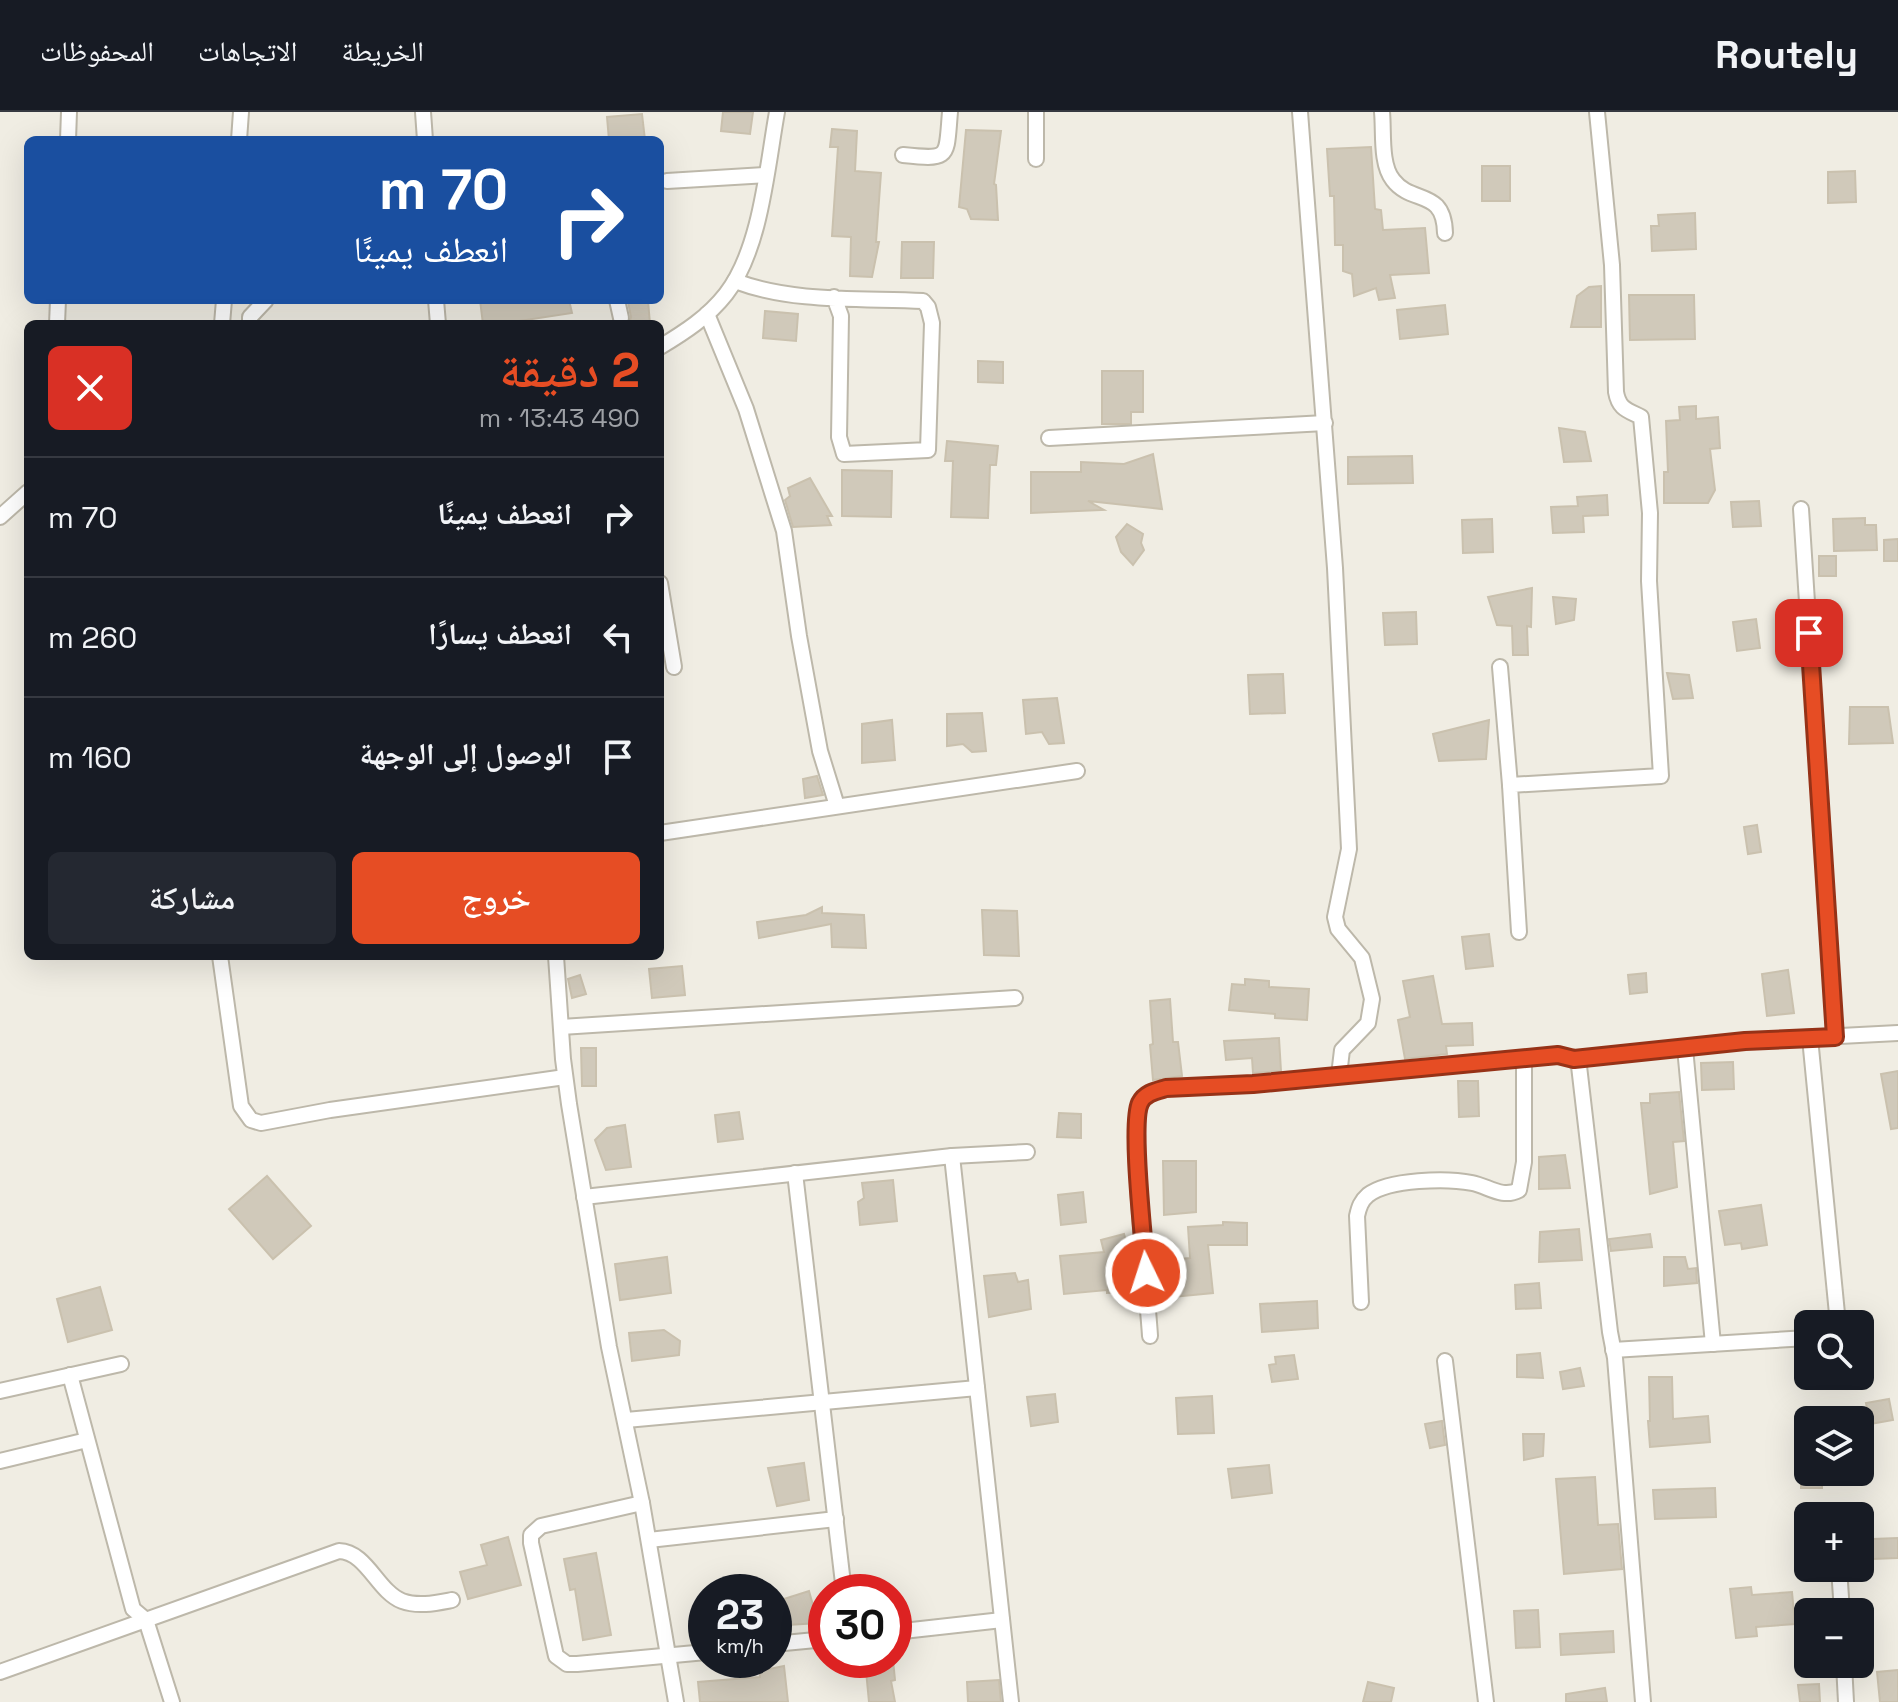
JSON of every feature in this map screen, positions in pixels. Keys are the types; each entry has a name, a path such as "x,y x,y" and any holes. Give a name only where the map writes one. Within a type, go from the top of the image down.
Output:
{"street":[{"path":"68,136 69,112"},
{"path":"239,136 241,112"},
{"path":"423,112 425,136"},
{"path":"664,344 707,314 735,281 756,226 777,112"},
{"path":"903,155 935,158 942,155 946,151 950,112"},
{"path":"1036,112 1036,159"},
{"path":"1300,112 1325,423 1349,849 1335,917 1338,929 1362,958 1372,999 1368,1023 1342,1050 1339,1075"},
{"path":"1382,112 1386,160 1391,177 1401,187 1436,204 1443,216 1445,233"},
{"path":"1510,785 1661,776 1649,581 1651,523 1644,434 1641,417 1619,405 1616,392 1612,265 1597,112"},
{"path":"667,181 766,175"},
{"path":"735,281 774,294 923,301 932,323 928,450 844,454 839,437 841,316 834,297"},
{"path":"250,320 262,304"},
{"path":"618,304 621,318"},
{"path":"707,314 746,409 784,531 820,751 837,806"},
{"path":"1049,438 1325,423"},
{"path":"0,517 24,496"},
{"path":"1801,509 1835,1037"},
{"path":"664,607 674,667"},
{"path":"1500,667 1519,932"},
{"path":"664,832 1077,771"},
{"path":"221,960 241,1106 251,1120 261,1123 330,1110 565,1077"},
{"path":"556,960 565,1077 584,1197 609,1347 649,1540 676,1702"},
{"path":"561,1027 1015,998"},
{"path":"1150,1336 1137,1112 1142,1100 1153,1092 1166,1088 1253,1084 1558,1055 1574,1059 1898,1033"},
{"path":"1810,1038 1837,1310"},
{"path":"1685,1048 1713,1344"},
{"path":"1361,1302 1357,1216 1360,1203 1369,1194 1382,1187 1428,1180 1472,1183 1511,1194 1519,1190 1524,1162 1524,1058"},
{"path":"1574,1059 1579,1066 1613,1350 1643,1702"},
{"path":"584,1197 952,1156 1027,1152"},
{"path":"952,1156 1011,1702"},
{"path":"795,1173 842,1574"},
{"path":"1613,1350 1794,1339"},
{"path":"1445,1361 1486,1702"},
{"path":"0,1391 121,1364"},
{"path":"70,1375 133,1609 146,1620 172,1702"},
{"path":"626,1420 977,1388"},
{"path":"0,1461 87,1440"},
{"path":"642,1503 538,1527 531,1535 554,1651 558,1659 567,1664 688,1653"},
{"path":"649,1540 836,1519"},
{"path":"0,1672 339,1551 345,1551 362,1563 379,1583 404,1601 431,1604 452,1600"},
{"path":"912,1630 1002,1620"},
{"path":"1845,1678 1846,1702"}],"building":[{"path":"723,112 753,112 750,134 721,131"},
{"path":"642,114 645,136 609,136 607,117"},
{"path":"832,129 857,131 855,171 881,173 876,242 879,242 872,277 850,276 851,237 832,236 838,147 830,147"},
{"path":"966,130 1001,131 994,184 998,220 971,219 967,209 959,207"},
{"path":"1371,147 1375,209 1381,210 1383,230 1425,228 1429,273 1390,275 1395,298 1379,300 1376,288 1354,296 1352,274 1343,271 1343,245 1335,245 1334,196 1330,196 1327,149"},
{"path":"1482,166 1510,166 1510,201 1482,201"},
{"path":"1855,171 1856,202 1828,203 1828,172"},
{"path":"1695,213 1696,249 1652,251 1651,226 1659,226 1658,215"},
{"path":"902,242 934,242 933,278 901,278"},
{"path":"1601,286 1601,327 1571,327 1577,296 1589,287"},
{"path":"1629,295 1694,295 1695,339 1630,340"},
{"path":"480,304 570,304 572,313 526,320 482,320"},
{"path":"628,304 648,304 650,320 630,320"},
{"path":"1445,305 1448,334 1400,339 1397,310"},
{"path":"765,311 798,314 796,341 763,338"},
{"path":"978,361 1003,362 1003,383 978,382"},
{"path":"1102,371 1143,371 1143,412 1131,412 1131,424 1102,424"},
{"path":"1696,406 1696,419 1718,417 1720,448 1710,449 1715,490 1708,503 1664,503 1664,472 1668,472 1666,421 1680,420 1679,407"},
{"path":"1559,428 1585,432 1591,461 1564,462"},
{"path":"947,441 998,446 996,465 990,465 988,518 951,517 953,461 945,461"},
{"path":"1153,454 1162,509 1088,501 1104,510 1031,513 1031,472 1081,472 1081,462 1124,464"},
{"path":"1412,456 1413,483 1348,484 1348,457"},
{"path":"842,470 892,471 891,517 842,516"},
{"path":"810,478 832,516 827,516 831,525 793,527 785,500 790,496 788,488"},
{"path":"1607,495 1608,515 1583,516 1584,532 1553,533 1551,507 1578,506 1577,497"},
{"path":"1759,501 1761,526 1733,527 1731,502"},
{"path":"1865,518 1865,525 1876,525 1877,550 1834,551 1833,519"},
{"path":"1492,519 1493,552 1463,553 1462,520"},
{"path":"1127,524 1143,534 1141,543 1144,550 1133,565 1121,552 1116,537"},
{"path":"1898,539 1898,561 1884,561 1884,540"},
{"path":"1819,556 1836,556 1836,576 1819,576"},
{"path":"1532,588 1531,627 1527,626 1528,655 1513,655 1512,626 1497,625 1488,597"},
{"path":"1553,597 1576,599 1574,620 1556,624"},
{"path":"1416,612 1417,644 1385,645 1383,613"},
{"path":"1756,619 1760,648 1737,651 1733,622"},
{"path":"1667,673 1689,675 1693,698 1673,699"},
{"path":"1283,674 1285,713 1250,714 1248,675"},
{"path":"1057,698 1064,743 1049,744 1042,732 1026,734 1023,700"},
{"path":"1850,707 1888,707 1893,743 1849,744"},
{"path":"982,713 986,751 972,752 963,744 947,746 947,714"},
{"path":"892,720 895,760 862,763 862,724"},
{"path":"1489,720 1486,759 1439,761 1433,734"},
{"path":"817,776 823,795 805,798 803,779"},
{"path":"1757,825 1761,852 1748,854 1744,827"},
{"path":"822,907 822,913 864,915 866,948 832,947 831,924 759,938 757,922 806,915"},
{"path":"982,910 1017,911 1019,956 984,955"},
{"path":"1489,934 1493,966 1466,969 1462,937"},
{"path":"682,966 685,995 652,998 649,969"},
{"path":"1788,970 1794,1013 1767,1016 1762,974"},
{"path":"1646,973 1647,992 1630,994 1628,975"},
{"path":"580,975 586,994 572,998 568,979"},
{"path":"1433,976 1442,1024 1472,1023 1473,1045 1446,1046 1447,1054 1405,1059 1398,1020 1410,1017 1403,981"},
{"path":"1245,979 1269,981 1269,987 1309,989 1307,1020 1229,1010 1232,984 1245,985"},
{"path":"1170,999 1173,1042 1178,1042 1182,1076 1153,1080 1150,1001"},
{"path":"1279,1038 1281,1071 1253,1073 1252,1058 1226,1060 1224,1041"},
{"path":"581,1048 596,1048 596,1086 582,1086"},
{"path":"1733,1062 1734,1089 1702,1090 1701,1063"},
{"path":"1898,1071 1898,1128 1891,1129 1881,1074"},
{"path":"1458,1081 1478,1081 1479,1116 1459,1117"},
{"path":"1679,1092 1684,1141 1673,1142 1677,1187 1650,1194 1641,1103 1650,1103 1650,1094"},
{"path":"739,1112 743,1139 718,1142 715,1115"},
{"path":"1059,1113 1081,1114 1081,1138 1057,1137"},
{"path":"625,1125 631,1167 606,1170 595,1140 607,1128"},
{"path":"1565,1155 1570,1188 1539,1189 1539,1157"},
{"path":"1163,1161 1196,1161 1196,1212 1164,1215"},
{"path":"267,1176 311,1226 273,1259 229,1209"},
{"path":"893,1180 897,1221 860,1225 858,1202 864,1198 862,1183"},
{"path":"1083,1192 1086,1222 1061,1225 1058,1195"},
{"path":"1761,1205 1767,1245 1742,1249 1741,1243 1725,1245 1719,1211"},
{"path":"1223,1222 1247,1223 1247,1245 1208,1245 1213,1293 1173,1297 1169,1260 1190,1258 1188,1227 1223,1225"},
{"path":"1579,1229 1582,1260 1539,1262 1540,1232"},
{"path":"1124,1234 1135,1274 1136,1291 1064,1294 1060,1256 1104,1252 1101,1240"},
{"path":"1650,1234 1652,1247 1611,1251 1609,1239"},
{"path":"667,1257 671,1293 620,1300 615,1264"},
{"path":"1664,1257 1685,1257 1688,1269 1696,1268 1697,1283 1664,1286"},
{"path":"1015,1273 1018,1282 1028,1280 1031,1309 989,1317 984,1276"},
{"path":"1539,1283 1541,1308 1516,1309 1515,1285"},
{"path":"100,1287 112,1330 68,1342 57,1299"},
{"path":"1317,1301 1318,1328 1262,1332 1260,1304"},
{"path":"664,1330 680,1341 679,1355 632,1361 629,1333"},
{"path":"1540,1353 1543,1378 1517,1377 1517,1355"},
{"path":"1294,1355 1298,1379 1272,1382 1269,1365 1276,1364 1275,1357"},
{"path":"1580,1368 1584,1386 1563,1389 1560,1372"},
{"path":"1649,1377 1672,1377 1673,1419 1708,1416 1710,1442 1650,1447"},
{"path":"1055,1394 1058,1422 1031,1426 1027,1397"},
{"path":"1212,1396 1214,1433 1178,1434 1176,1398"},
{"path":"1889,1399 1893,1420 1874,1423 1874,1406 1867,1406 1866,1403"},
{"path":"1442,1421 1445,1445 1430,1448 1425,1424"},
{"path":"1523,1434 1544,1434 1543,1456 1524,1460"},
{"path":"804,1463 809,1500 777,1506 768,1468"},
{"path":"1269,1465 1272,1493 1232,1498 1228,1469"},
{"path":"1595,1477 1598,1525 1618,1524 1622,1569 1564,1574 1556,1479"},
{"path":"1801,1486 1822,1486 1822,1488"},
{"path":"1715,1488 1716,1517 1655,1519 1653,1490"},
{"path":"508,1537 521,1585 468,1599 460,1572 487,1565 481,1545"},
{"path":"1898,1538 1898,1558 1874,1559 1874,1539"},
{"path":"596,1553 611,1635 583,1640 575,1589 570,1590 564,1559"},
{"path":"1751,1587 1752,1595 1792,1592 1794,1624 1756,1627 1757,1636 1736,1638 1730,1589"},
{"path":"808,1591 808,1624 792,1625 792,1596"},
{"path":"1538,1610 1540,1647 1516,1648 1514,1611"},
{"path":"1613,1631 1614,1652 1561,1655 1560,1634"},
{"path":"1898,1670 1898,1702 1880,1702 1877,1672"},
{"path":"785,1678 788,1702 700,1702 698,1682"},
{"path":"867,1678 895,1678 891,1681 895,1702 869,1702"},
{"path":"999,1680 1001,1702 968,1702 967,1682"},
{"path":"1368,1682 1394,1688 1391,1702 1363,1702"},
{"path":"1819,1684 1820,1702 1800,1702 1798,1685"},
{"path":"1605,1688 1607,1702 1566,1702 1566,1694"}],"route":[{"path":"1146,1273 1137,1112 1142,1100 1153,1092 1166,1088 1253,1084 1558,1055 1574,1059 1745,1041 1835,1037 1809,633"}]}
